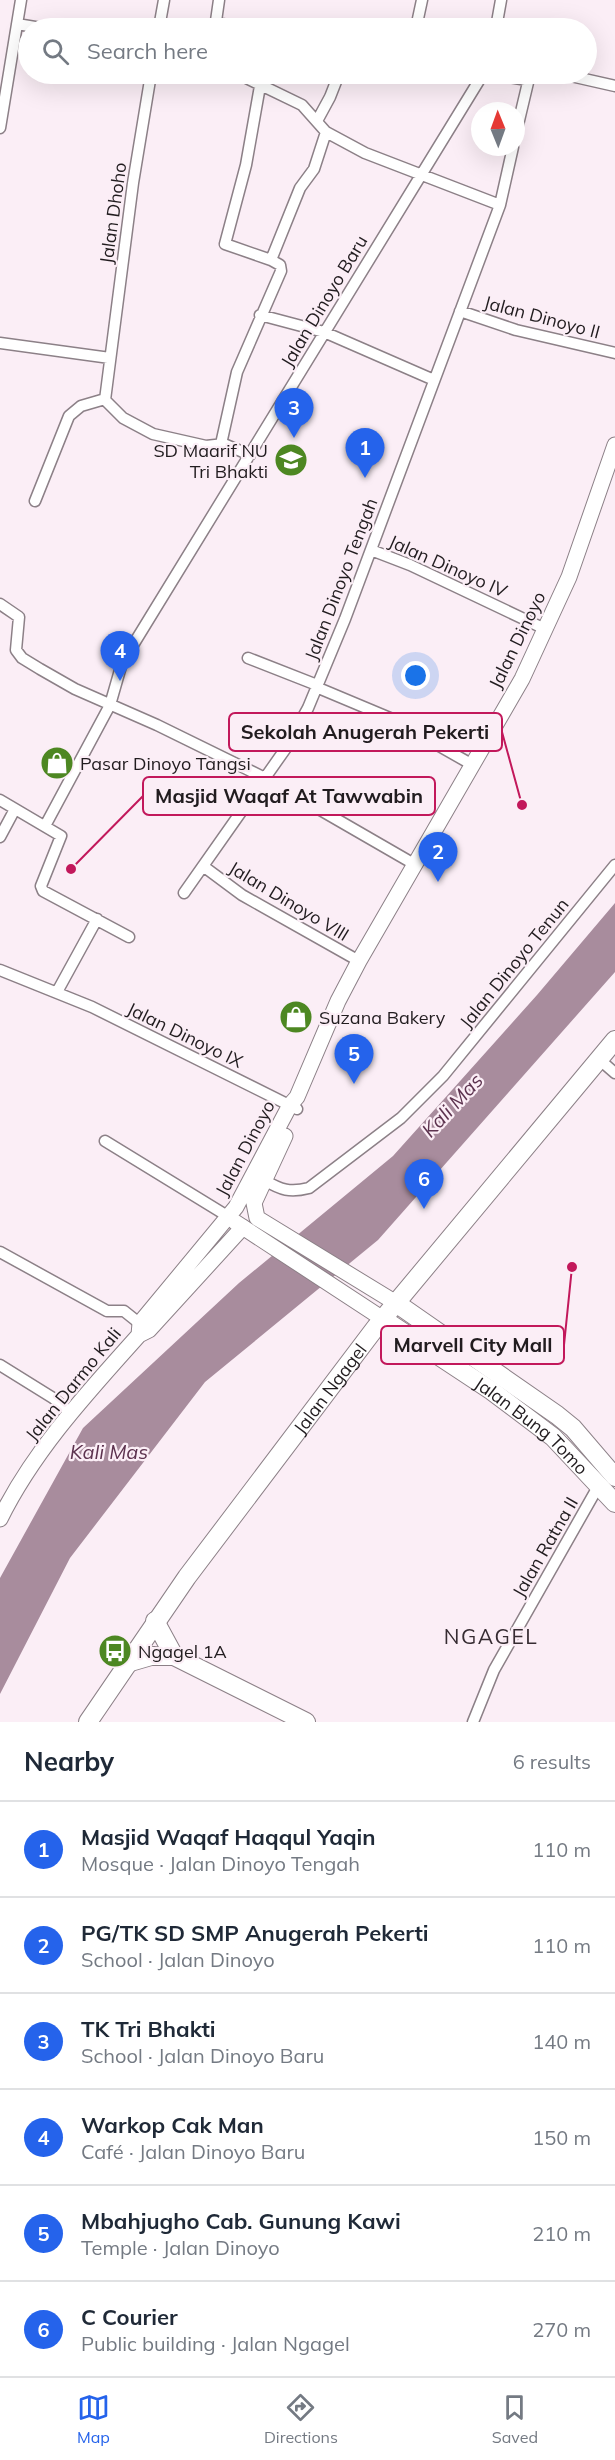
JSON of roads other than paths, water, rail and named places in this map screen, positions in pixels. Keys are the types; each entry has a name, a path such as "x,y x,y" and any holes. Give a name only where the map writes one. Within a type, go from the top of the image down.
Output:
{"highway":[{"name":"Jalan Ngagel","path":"88,1722 155,1621 383,1319 615,1040"},
{"name":"Jalan Bung Tomo","path":"396,1303 493,1367 573,1428 607,1481 615,1503"},
{"name":"Jalan Bung Tomo","path":"383,1319 492,1391 607,1481"},
{"path":"155,1621 174,1656"},
{"path":"127,1663 151,1656 174,1656 306,1722"}],"main road":[{"name":"Jalan Dinoyo","path":"255,1229 257,1218 254,1206 338,1001 471,764 522,679 569,577 615,445"},
{"name":"Jalan Dinoyo","path":"229,1217 294,1104"},
{"name":"Jalan Bung Tomo","path":"229,1217 355,1278 396,1303"},
{"name":"Jalan Darmo Kali","path":"1,1515 46,1445 142,1329 229,1217"},
{"name":"Jalan Bung Tomo","path":"255,1229 383,1319"},
{"name":"Jalan Darmo Kali","path":"142,1329 255,1229"}],"street":[{"path":"0,128 21,0"},
{"path":"161,18 164,0"},
{"path":"216,18 219,0"},
{"path":"418,18 422,0"},
{"path":"498,18 501,0"},
{"path":"597,82 615,86"},
{"name":"Jalan Dhoho","path":"105,399 150,84"},
{"path":"256,84 297,102 326,132 365,153 500,205"},
{"path":"317,121 335,84"},
{"name":"Jalan Dinoyo Baru","path":"45,826 110,705 122,663 419,174 477,84"},
{"path":"523,102 527,84"},
{"path":"221,444 237,372 281,271 280,265 271,260 241,251 225,242 246,165 260,86"},
{"path":"271,260 300,188 312,175 326,132"},
{"name":"Jalan Dinoyo Tengah","path":"184,893 294,734 317,686 371,550 500,205 511,156"},
{"name":"Jalan Dinoyo II","path":"460,311 516,330 615,353"},
{"path":"260,315 324,332 434,380"},
{"path":"0,343 110,358"},
{"path":"35,501 69,416 81,406 105,399 110,407 123,418 153,434 206,446 221,444 250,455"},
{"name":"Jalan Dinoyo IV","path":"371,550 410,565 545,629"},
{"path":"0,604 19,617 16,650 22,658 67,685 265,778 414,864"},
{"path":"248,658 390,718 471,764"},
{"path":"0,837 7,804 61,836 61,841 41,886 43,891 129,937"},
{"name":"Jalan Dinoyo Tenun","path":"264,1180 282,1190 293,1192 309,1188 400,1118 465,1049 615,864"},
{"name":"Jalan Dinoyo VIII","path":"203,866 242,895 359,961"},
{"path":"57,992 97,920"},
{"name":"Jalan Dinoyo IX","path":"0,970 57,992 294,1104"},
{"path":"600,1060 615,1073"},
{"path":"105,1141 229,1217"},
{"path":"0,1252 107,1311 124,1311 142,1329"},
{"path":"0,1365 53,1398 71,1413"},
{"name":"Jalan Ratna II","path":"473,1722 494,1670 607,1481"}],"water":[{"name":"Kali Mas","path":"615,903 615,972 378,1240 205,1382 70,1558 0,1694 0,1578 83,1428 239,1283 393,1156 537,995"}],"place":[{"name":"TK Tri Bhakti","path":"294,438"},
{"name":"SD Maarif NU Tri Bhakti","path":"291,460"},
{"name":"Masjid Waqaf Haqqul Yaqin","path":"365,478"},
{"name":"Warkop Cak Man","path":"120,681"},
{"name":"Pasar Dinoyo Tangsi","path":"57,763"},
{"name":"Sekolah Anugerah Pekerti","path":"522,805"},
{"name":"Masjid Waqaf At Tawwabin","path":"71,869"},
{"name":"PG/TK SD SMP Anugerah Pekerti","path":"438,882"},
{"name":"Suzana Bakery","path":"296,1017"},
{"name":"Mbahjugho Cab. Gunung Kawi","path":"354,1084"},
{"name":"C Courier","path":"424,1209"},
{"name":"Marvell City Mall","path":"572,1267"},
{"name":"Ngagel 1A","path":"115,1651"}],"district":[{"name":"NGAGEL","path":"491,1636"}]}
